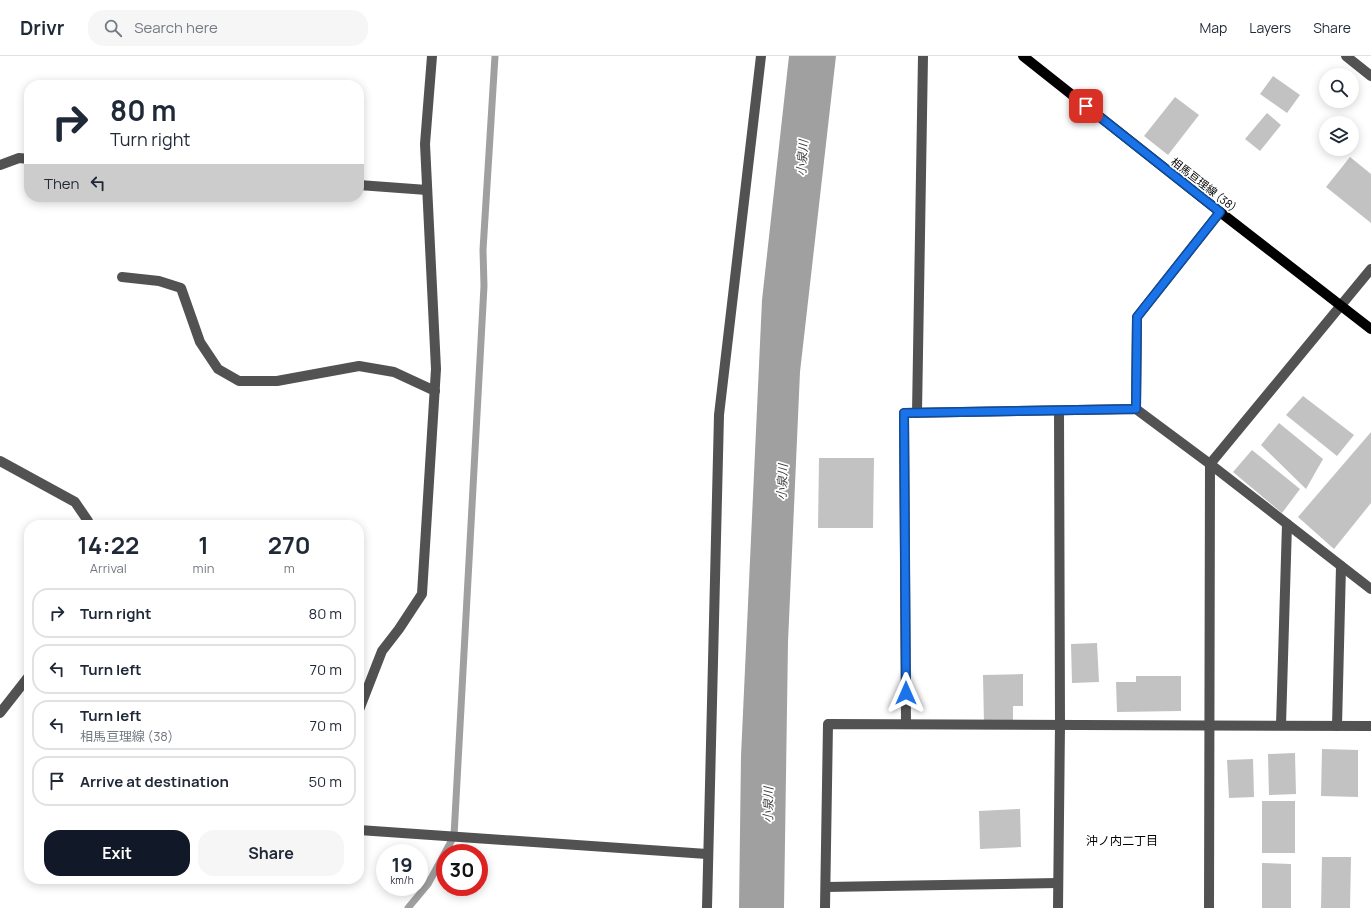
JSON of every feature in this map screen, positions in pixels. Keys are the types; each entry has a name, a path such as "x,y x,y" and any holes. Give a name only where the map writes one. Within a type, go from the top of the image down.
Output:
{"main road":[{"name":"相馬亘理線 (38)","path":"1023,56 1371,329"}],"street":[{"path":"364,697 382,651 399,629 422,594 436,369 425,144 432,56"},
{"path":"707,908 707,854 719,416 761,56"},
{"path":"917,413 922,56"},
{"path":"1346,56 1371,76"},
{"path":"0,165 18,158 24,159"},
{"path":"364,185 427,190"},
{"path":"1136,409 1137,317 1220,212"},
{"path":"1209,908 1210,464 1371,269"},
{"path":"122,277 158,281 181,288 200,342 218,369 239,381 277,381 359,366 394,372 435,391"},
{"path":"906,724 904,413 1136,409 1210,464 1371,589"},
{"path":"1058,908 1060,725 1059,411"},
{"path":"0,461 75,502 88,520"},
{"path":"1281,725 1286,524"},
{"path":"1337,726 1341,566"},
{"path":"0,713 24,682"},
{"path":"825,908 828,724 1371,726"},
{"path":"364,830 707,854"},
{"path":"826,887 1058,883"}],"water":[{"name":"小泉川","path":"789,56 836,56 800,372 788,642 784,908 739,908 741,756 762,300"}],"building":[{"path":"1273,76 1300,95 1287,113 1260,94"},
{"path":"1175,97 1199,115 1168,155 1144,136"},
{"path":"1267,113 1281,125 1260,151 1245,139"},
{"path":"1350,157 1371,174 1371,223 1326,187"},
{"path":"1303,396 1354,435 1337,456 1286,415"},
{"path":"1279,423 1323,459 1306,489 1261,445"},
{"path":"1371,432 1371,503 1334,549 1298,517"},
{"path":"1252,450 1300,489 1282,513 1233,472"},
{"path":"819,458 874,458 873,528 818,528"},
{"path":"1097,643 1099,682 1072,683 1071,644"},
{"path":"1023,674 1023,706 1013,706 1013,723 984,724 983,675"},
{"path":"1136,676 1181,676 1181,711 1117,712 1116,682 1136,682"},
{"path":"1322,749 1358,750 1358,797 1321,796"},
{"path":"1295,753 1296,794 1269,795 1268,754"},
{"path":"1253,759 1254,797 1229,798 1227,760"},
{"path":"1262,801 1295,801 1295,853 1262,853"},
{"path":"1020,809 1021,847 980,849 979,811"},
{"path":"1322,857 1351,857 1350,908 1321,908"},
{"path":"1262,863 1291,864 1291,908 1262,908"}],"waterway":[{"path":"408,908 428,884 454,836 484,286 483,250 495,56"}],"district":[{"name":"沖ノ内二丁目","path":"1122,840"}],"route":[{"path":"906,693 904,413 1136,409 1137,317 1220,212 1086,106"}]}
